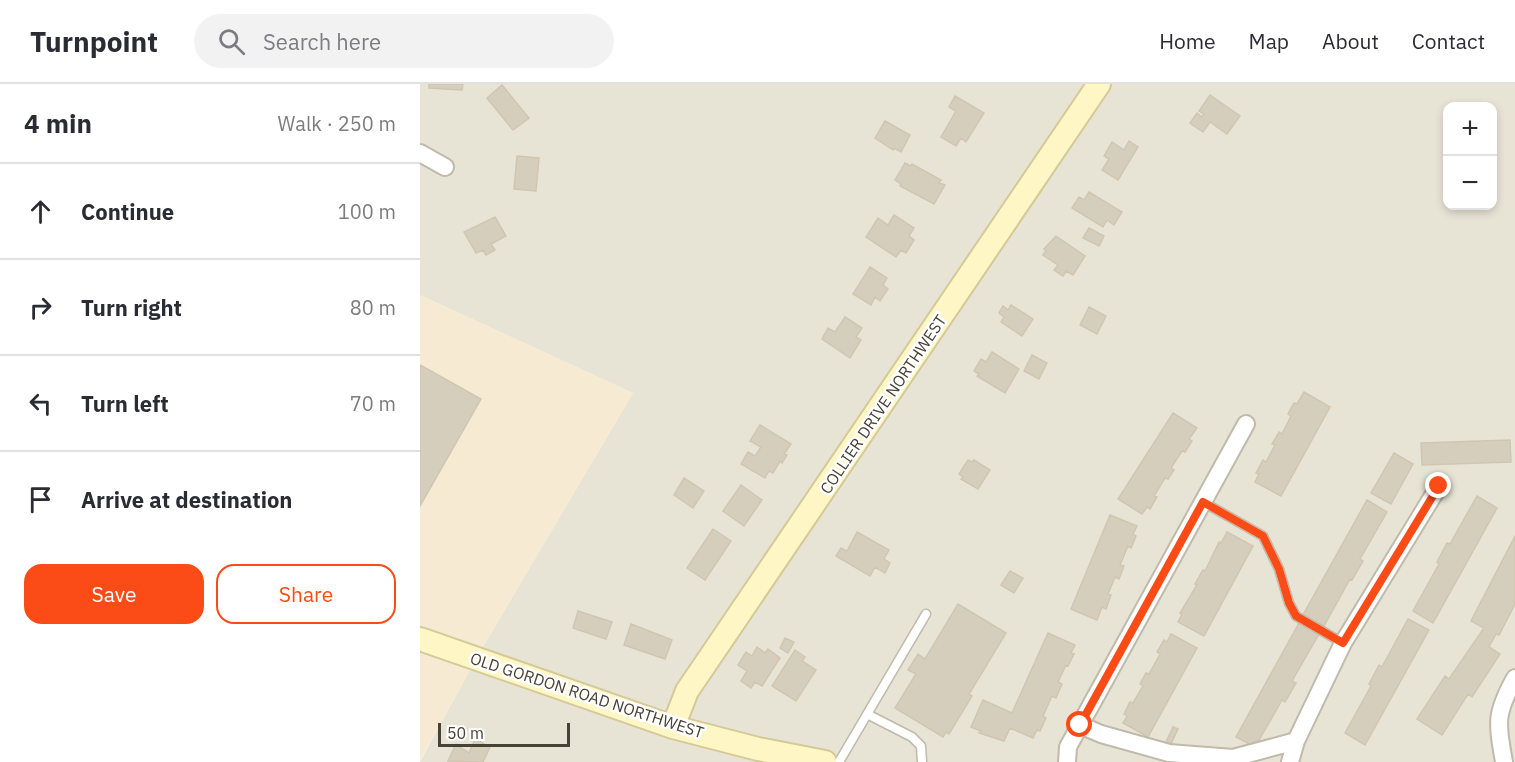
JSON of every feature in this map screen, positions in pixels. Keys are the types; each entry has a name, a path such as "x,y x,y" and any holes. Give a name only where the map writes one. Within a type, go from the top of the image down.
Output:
{"main road":[{"name":"COLLIER DRIVE NORTHWEST","path":"673,727 687,691 1099,84"},
{"name":"OLD GORDON ROAD NORTHWEST","path":"420,639 673,727 825,762"}],"street":[{"path":"420,153 446,168"},
{"path":"1067,762 1068,747 1246,424"},
{"path":"1290,762 1296,741 1343,643 1439,486"},
{"path":"1504,762 1498,718 1504,699 1515,678"},
{"path":"1080,725 1101,734 1169,753 1233,758 1296,741"}],"lane":[{"path":"1203,502 1263,536 1279,569 1289,603 1296,616 1343,643"},
{"path":"839,762 926,614"},
{"path":"867,714 912,737 921,746 922,762"}],"shaded area":[{"path":"420,84 1515,84 1515,762 420,762 477,657 633,393 420,295"},
{"path":"420,295 633,393 477,657 420,760"}],"building":[{"path":"429,84 463,84 462,90 429,88"},
{"path":"502,85 529,118 513,130 487,98"},
{"path":"1210,95 1240,116 1227,134 1210,122 1203,132 1190,123 1197,113 1202,117 1204,114 1199,111"},
{"path":"955,96 984,113 966,142 961,138 956,146 941,137 956,111 949,107"},
{"path":"885,121 910,135 901,152 894,148 893,150 875,138"},
{"path":"1129,141 1138,147 1118,180 1102,170 1109,159 1104,156 1112,142 1124,150"},
{"path":"517,156 539,158 536,191 514,189"},
{"path":"905,163 911,166 912,164 941,180 939,183 945,185 934,204 900,186 901,184 895,180"},
{"path":"1089,192 1122,212 1114,225 1107,220 1103,227 1072,208 1079,197 1084,200"},
{"path":"894,215 914,228 909,236 914,240 906,253 901,250 896,257 866,237 878,218 888,225"},
{"path":"495,217 506,236 491,244 495,250 486,255 483,250 476,253 464,232"},
{"path":"1089,228 1104,236 1099,246 1083,238"},
{"path":"1056,236 1085,256 1073,275 1066,271 1063,276 1054,270 1058,265 1043,255 1046,251 1044,249"},
{"path":"870,267 887,278 883,285 888,289 880,301 875,297 871,305 853,294"},
{"path":"1011,305 1033,319 1022,336 1001,322 1004,317 999,313 1003,306 1008,310"},
{"path":"1089,307 1106,316 1097,334 1080,325"},
{"path":"845,317 862,328 856,337 861,340 850,358 822,339 828,328 835,332"},
{"path":"992,352 1019,369 1005,393 977,376 979,374 974,371 981,359 986,362"},
{"path":"1032,355 1047,363 1039,379 1024,371"},
{"path":"420,365 481,399 420,506"},
{"path":"1304,392 1330,407 1281,496 1255,482 1259,474 1256,473 1263,460 1266,462 1279,432 1282,434 1291,416 1288,414 1294,403 1297,404"},
{"path":"1173,413 1197,428 1189,439 1192,441 1185,452 1182,451 1171,468 1174,470 1168,479 1165,478 1154,496 1157,497 1150,509 1147,507 1142,514 1118,499"},
{"path":"760,425 791,444 784,454 787,455 782,463 780,461 773,473 769,471 765,478 741,464 748,452 755,456 761,447 750,441"},
{"path":"1510,440 1511,462 1422,465 1421,443"},
{"path":"1394,453 1413,464 1391,504 1371,493"},
{"path":"968,460 972,462 974,460 990,470 978,489 961,479 963,477 959,474"},
{"path":"684,478 704,491 693,508 674,495"},
{"path":"741,485 762,500 744,526 723,511"},
{"path":"1477,496 1497,508 1433,623 1413,611 1439,564 1437,562 1447,543 1450,544"},
{"path":"1367,500 1387,512 1360,559 1363,561 1352,580 1350,579 1324,626 1303,615"},
{"path":"1110,515 1137,526 1133,534 1136,536 1131,548 1128,546 1120,565 1124,566 1119,579 1115,577 1108,594 1111,595 1106,609 1102,607 1097,620 1071,609"},
{"path":"713,529 731,541 705,580 687,568"},
{"path":"857,532 889,550 884,559 890,563 885,573 875,567 870,576 836,556 841,548 847,551"},
{"path":"1227,532 1253,546 1204,636 1178,622 1182,614 1180,613 1197,585 1195,584"},
{"path":"1515,536 1515,604 1499,635 1496,634 1489,647 1500,654 1472,697 1468,694 1442,735 1417,719 1445,676 1449,679 1484,628 1471,621"},
{"path":"1010,571 1023,578 1014,593 1001,585"},
{"path":"958,604 1006,633 969,694 972,696 949,734 946,732 943,737 895,708 916,674 908,670 918,654 925,659"},
{"path":"578,611 612,622 606,639 573,628"},
{"path":"1408,619 1429,630 1365,745 1345,733 1371,686 1369,684 1379,665 1382,667"},
{"path":"1299,623 1319,634 1292,681 1296,683 1285,702 1282,700 1255,747 1236,737"},
{"path":"631,624 672,640 665,659 624,645"},
{"path":"1048,633 1075,645 1071,653 1074,654 1058,682 1062,684 1056,698 1052,696 1043,716 1046,718 1040,731 1037,730 1033,738 1010,728 1004,741 979,733 981,731 971,727 983,700 1012,713"},
{"path":"1171,634 1197,648 1148,737 1123,723 1127,716 1124,714 1143,686 1140,684 1146,673 1149,674 1160,654 1157,652 1164,640 1167,642"},
{"path":"785,638 794,642 788,653 780,648"},
{"path":"757,647 765,653 768,649 780,658 762,686 755,682 751,688 741,681 747,671 738,665 746,652 752,656"},
{"path":"795,650 805,657 802,661 816,670 796,701 772,686"},
{"path":"1173,727 1178,729 1171,744 1166,742"},
{"path":"475,739 490,747 483,762 448,761 456,744 469,753"}],"route":[{"path":"1080,725 1203,502 1263,536 1279,569 1289,603 1296,616 1343,643 1439,486"}]}
